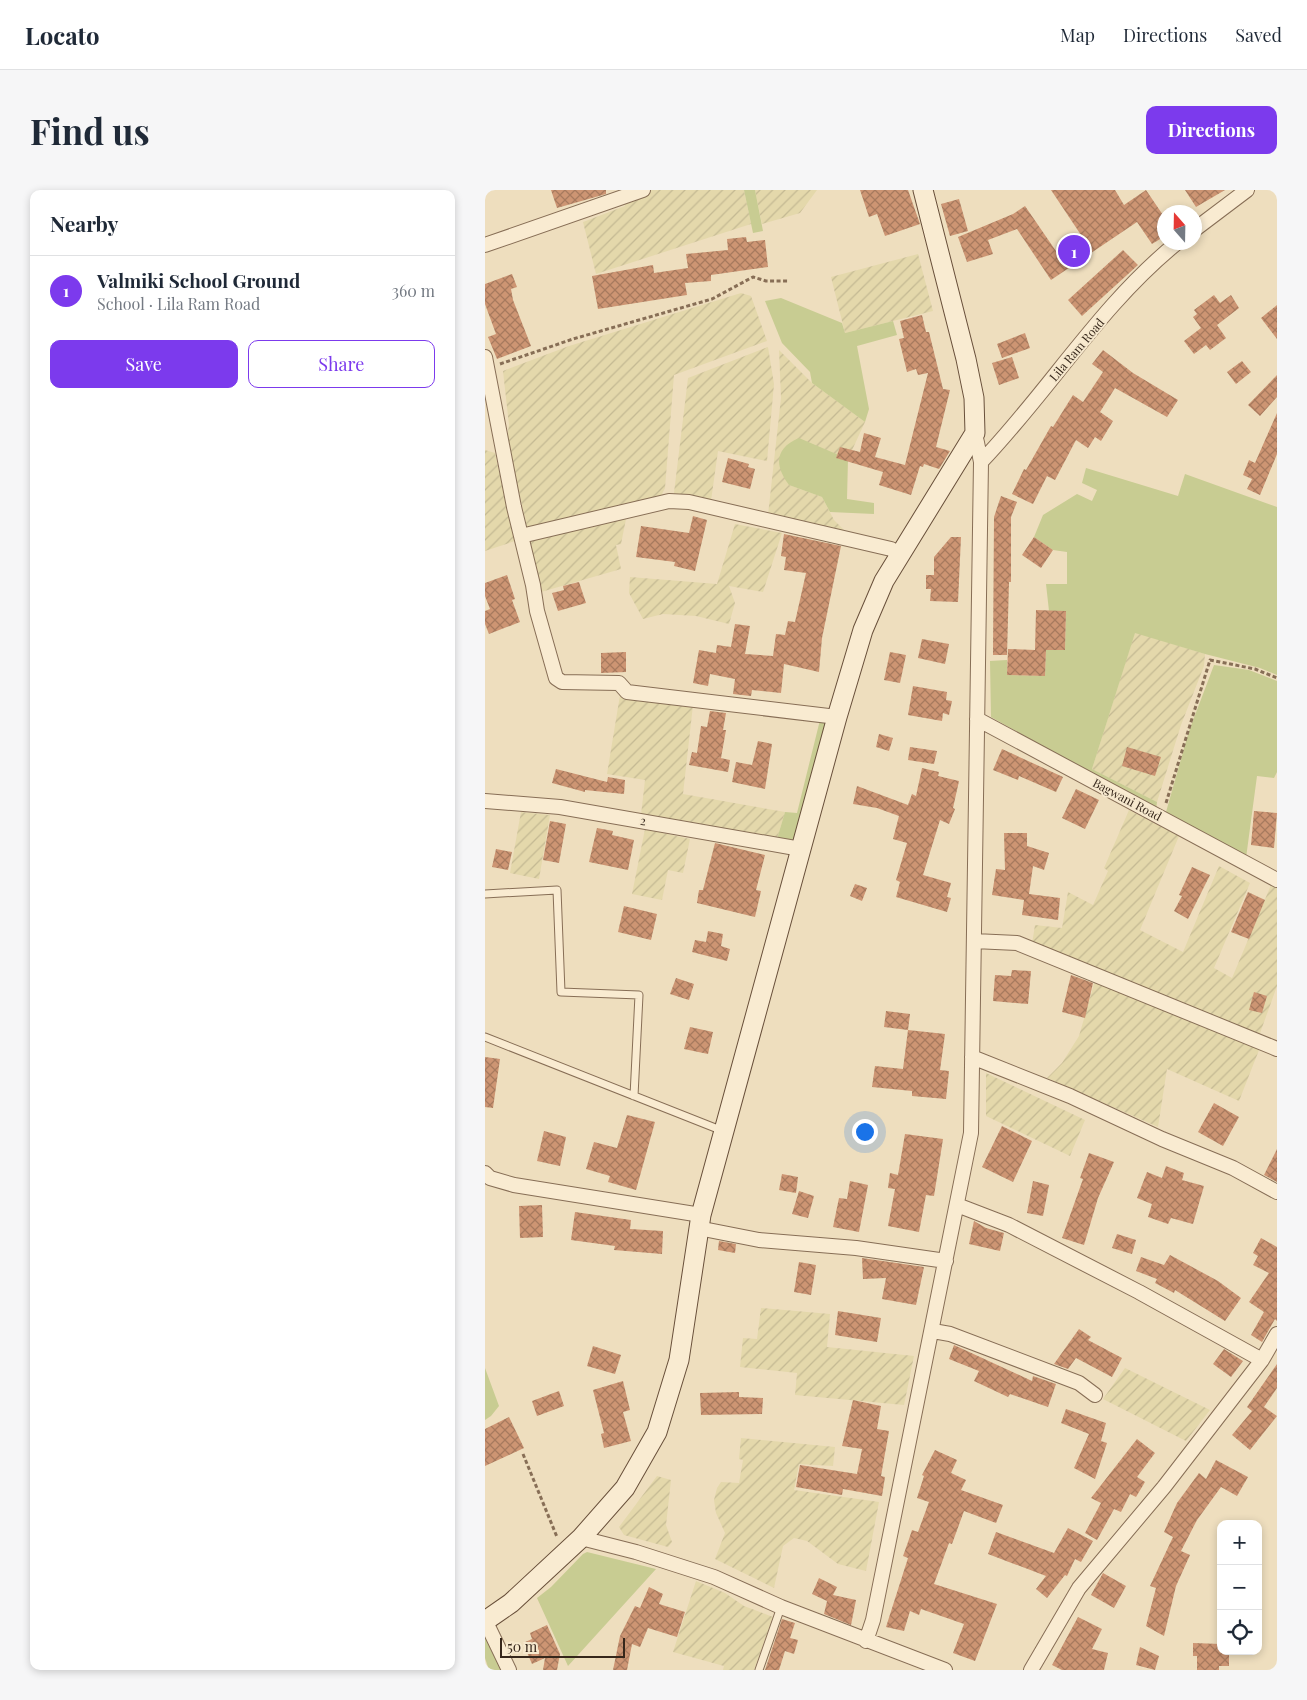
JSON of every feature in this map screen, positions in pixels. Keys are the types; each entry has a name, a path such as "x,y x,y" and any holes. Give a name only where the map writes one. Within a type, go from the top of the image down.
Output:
{"main road":[{"path":"485,1620 511,1603 574,1544 625,1488 657,1432 679,1360 700,1222 837,717 863,630 884,581 899,554 975,433 974,398 966,359 923,190"}],"street":[{"path":"485,246 643,190"},
{"path":"1202,225 1247,190"},
{"name":"Lila Ram Road","path":"981,462 1015,426 1096,325 1154,262 1169,250"},
{"path":"486,362 537,611 556,678 562,682 619,683 627,692 837,717"},
{"path":"865,1641 873,1620 933,1331 971,1133 981,462 975,433"},
{"path":"521,536 669,501 689,502 891,549 899,554"},
{"name":"Bagwani Road","path":"977,719 1277,880"},
{"name":"2","path":"485,801 559,807 801,849"},
{"path":"974,942 1017,943 1277,1049"},
{"path":"972,1058 1070,1096 1162,1139 1233,1168 1277,1192"},
{"path":"485,1173 490,1178 514,1185 700,1222 759,1240 856,1248 946,1261"},
{"path":"957,1205 1009,1225 1139,1292 1262,1360"},
{"path":"933,1331 950,1334 1079,1384 1095,1395"},
{"path":"1031,1670 1079,1588 1164,1487 1262,1360 1277,1334"},
{"path":"574,1544 636,1552 713,1577 865,1641 945,1670"},
{"path":"485,1620 509,1670"}],"lane":[{"path":"485,894 557,890 561,992 639,995 633,1096"},
{"path":"485,1038 724,1131"},
{"path":"759,1670 781,1607"}],"path":[{"path":"486,362 712,299 753,277 765,281 788,281"},
{"path":"1162,819 1191,716 1210,660 1255,669 1277,678"},
{"path":"523,1454 557,1537 574,1544"}],"shaded area":[{"path":"620,190 744,190 751,224 596,274 583,222 625,206"},
{"path":"755,190 817,190 800,213 762,224"},
{"path":"918,254 933,311 845,333 831,277"},
{"path":"741,293 751,296 767,341 674,375 665,488 661,496 528,532 507,438 509,425 503,371 569,346"},
{"path":"768,347 774,384 767,461 718,451 710,508 673,501 688,378"},
{"path":"779,350 812,383 865,422 848,459 789,485 822,497 834,520 849,535 768,515 781,398"},
{"path":"485,450 495,453 515,541 485,551"},
{"path":"617,517 626,519 621,544 616,545 621,569 541,592 529,536"},
{"path":"735,524 782,533 763,592 729,586 735,603 729,624 696,616 663,614 643,619 629,593 630,577 717,584"},
{"path":"1135,632 1205,654 1204,666 1181,725 1157,802 1092,769"},
{"path":"620,695 693,705 683,794 785,812 777,839 641,815 645,780 607,774"},
{"path":"1129,810 1179,836 1140,930 1183,952 1219,866 1250,883 1214,968 1232,978 1271,885 1277,888 1277,986 1259,1036 1032,944 1035,925 1062,928 1068,892 1093,905 1108,871 1104,868"},
{"path":"521,812 550,815 539,879 510,873"},
{"path":"645,829 690,839 683,873 668,870 662,900 632,894"},
{"path":"1096,977 1261,1045 1239,1101 1167,1069 1158,1127 1047,1078 1062,1063 1079,1036"},
{"path":"986,1073 1085,1120 1070,1156 986,1116"},
{"path":"761,1308 830,1314 827,1347 914,1356 904,1405 795,1395 797,1373 740,1367 743,1338 757,1339"},
{"path":"1125,1368 1210,1410 1186,1441 1103,1399"},
{"path":"741,1438 835,1447 833,1466 799,1464 794,1490 879,1502 866,1571 838,1564 807,1541 794,1538 783,1546 774,1588 715,1559 725,1533 716,1513 714,1500 717,1488 721,1482 739,1483 743,1460 739,1459"},
{"path":"657,1476 671,1480 666,1525 672,1542 668,1547 624,1535 619,1527"},
{"path":"696,1581 725,1593 744,1606 773,1617 754,1670 723,1670 724,1666 673,1652"}],"green space":[{"path":"744,190 755,190 763,231 753,233"},
{"path":"781,298 842,323 845,333 893,321 897,335 857,346 869,409 865,422 812,383 810,372 782,343 765,301"},
{"path":"799,438 848,459 847,499 874,503 874,514 830,512 822,497 789,485 781,471 779,458 785,447"},
{"path":"1086,468 1178,496 1185,474 1277,507 1277,675 1260,668 1135,633 1092,769 1157,802 1156,810 991,717 990,661 1007,660 1007,675 1045,676 1046,650 1065,650 1066,612 1049,611 1046,584 1067,584 1067,552 1053,550 1034,537 1043,515 1077,494 1092,501 1097,490 1082,483"},
{"path":"1214,665 1249,670 1277,681 1277,772 1274,778 1257,776 1246,858 1168,816 1166,812 1189,731"},
{"path":"820,720 826,721 826,725 794,838 788,842 777,839 785,812 797,813"},
{"path":"485,1368 499,1406 485,1420"},
{"path":"587,1552 656,1569 568,1666 537,1598"},
{"path":"485,1634 504,1670 489,1670 485,1658"}],"building":[{"path":"551,190 606,190 606,194 557,208"},
{"path":"860,190 908,190 920,224 885,236 877,214 869,217"},
{"path":"1051,190 1115,190 1124,205 1146,190 1157,206 1157,241 1152,244 1137,222 1051,280 1017,229 988,240 993,254 967,262 958,237 1013,214 1025,206 1058,254 1083,238"},
{"path":"1185,190 1225,190 1199,205 1195,205"},
{"path":"959,199 968,231 950,236 941,204"},
{"path":"746,237 747,242 765,240 768,267 711,275 711,281 685,283 687,295 598,309 592,276 653,265 654,273 688,268 686,254 728,250 727,239"},
{"path":"1123,250 1138,265 1082,316 1068,300"},
{"path":"512,274 517,287 511,289 513,300 531,346 497,359 488,337 496,334 485,304 485,284"},
{"path":"1214,295 1220,303 1231,295 1239,308 1217,325 1226,338 1210,350 1206,345 1194,354 1184,341 1201,328 1193,317 1197,314 1194,310"},
{"path":"1277,305 1277,339 1261,318"},
{"path":"922,315 926,332 929,332 943,389 950,390 936,447 950,451 939,469 924,464 923,467 920,466 911,495 879,485 883,472 836,458 840,447 860,452 864,433 881,438 875,457 905,465 928,373 918,375 916,369 907,372 899,339 904,338 900,321"},
{"path":"1025,333 1030,348 1002,358 997,344"},
{"path":"1103,350 1133,373 1178,400 1167,417 1115,388 1100,412 1113,421 1101,441 1095,437 1088,448 1076,440 1055,480 1047,476 1033,504 1012,494 1024,469 1026,470 1051,426 1053,427 1073,395 1083,402 1103,372 1092,364"},
{"path":"1012,357 1019,378 999,385 992,363"},
{"path":"1242,361 1251,372 1236,384 1227,372"},
{"path":"1277,375 1277,397 1260,416 1248,405"},
{"path":"1277,413 1277,454 1260,495 1247,489 1252,479 1243,475 1249,460 1255,463"},
{"path":"728,458 749,464 748,467 755,469 750,489 722,482"},
{"path":"1001,496 1017,502 1011,517 1011,582 1009,582 1007,655 993,655 994,517"},
{"path":"693,516 707,520 695,571 674,566 675,562 636,557 641,526 689,533"},
{"path":"784,534 841,546 822,638 819,672 784,664 781,693 752,690 751,696 733,694 735,679 710,674 708,686 693,683 699,650 716,653 717,645 731,647 735,624 750,626 745,654 773,656 776,634 785,635 788,621 795,622 806,573 784,570 786,557 781,556"},
{"path":"951,537 961,537 958,602 930,601 931,589 926,589 926,575 934,575 934,557"},
{"path":"1034,537 1053,550 1041,568 1022,555"},
{"path":"507,575 515,599 512,600 520,622 489,634 485,624 485,611 490,609 485,596 485,583"},
{"path":"579,582 586,603 558,611 552,593 564,590 563,586"},
{"path":"1036,610 1066,611 1065,650 1046,650 1045,676 1007,675 1008,649 1035,650"},
{"path":"922,639 949,644 945,664 918,658"},
{"path":"626,652 626,672 601,673 601,653"},
{"path":"890,652 906,655 900,683 884,680"},
{"path":"913,686 947,692 946,700 952,701 949,715 943,713 942,721 908,715"},
{"path":"710,711 726,713 723,730 726,730 721,758 711,756 730,760 728,772 689,765 692,752 697,753 701,726 707,727"},
{"path":"879,734 893,738 889,751 876,747"},
{"path":"758,741 772,744 765,789 732,782 736,762 752,765"},
{"path":"910,747 937,751 934,764 908,760"},
{"path":"1127,747 1161,757 1155,776 1122,766"},
{"path":"1002,749 1063,777 1056,792 1019,776 1018,780 993,770"},
{"path":"922,768 939,772 938,776 959,781 953,808 955,809 949,824 940,820 923,875 951,883 947,897 951,898 947,912 896,897 900,882 896,880 907,843 893,839 899,816 877,808 853,804 857,786 908,805 912,794 916,796"},
{"path":"556,769 607,782 608,777 625,780 624,794 585,790 585,792 552,783"},
{"path":"1076,789 1099,800 1085,829 1062,818"},
{"path":"1254,811 1277,813 1274,848 1251,845"},
{"path":"550,821 566,824 559,863 543,860"},
{"path":"597,828 613,831 612,835 634,840 628,870 589,862"},
{"path":"1004,833 1027,833 1027,846 1049,853 1044,870 1033,866 1029,894 1060,898 1058,920 1022,915 1024,900 992,895 996,869 1005,870"},
{"path":"715,843 765,855 756,890 761,891 755,917 697,903 699,890 703,890"},
{"path":"496,849 512,852 508,870 492,867"},
{"path":"1192,867 1210,875 1188,919 1174,911 1182,896 1179,895"},
{"path":"855,884 867,888 862,901 850,896"},
{"path":"1248,892 1265,900 1249,939 1231,932"},
{"path":"624,906 657,914 651,940 618,932"},
{"path":"708,931 723,934 721,946 730,949 727,961 692,952 695,940 706,942"},
{"path":"1012,970 1031,971 1028,1004 993,1001 995,975 1011,976"},
{"path":"1071,975 1093,983 1085,1018 1062,1012"},
{"path":"676,978 694,984 689,1000 670,994"},
{"path":"1254,992 1267,996 1262,1013 1249,1010"},
{"path":"886,1011 910,1014 908,1030 884,1027"},
{"path":"690,1027 713,1032 708,1054 684,1049"},
{"path":"908,1030 945,1034 940,1070 949,1071 946,1099 912,1096 912,1091 872,1087 875,1066 903,1069"},
{"path":"485,1057 500,1059 493,1108 485,1107"},
{"path":"1214,1103 1239,1117 1223,1146 1198,1132"},
{"path":"627,1115 655,1122 636,1190 608,1182 610,1176 586,1169 594,1142 617,1148"},
{"path":"1002,1126 1032,1141 1013,1182 982,1167"},
{"path":"544,1131 566,1137 560,1166 537,1161"},
{"path":"905,1134 943,1139 934,1196 926,1195 919,1232 888,1226 895,1189 888,1188 890,1173 898,1175"},
{"path":"1277,1149 1277,1182 1264,1175"},
{"path":"1089,1153 1114,1162 1098,1198 1084,1245 1062,1238 1083,1179 1080,1178"},
{"path":"1166,1166 1184,1173 1182,1180 1204,1186 1193,1224 1171,1218 1168,1224 1148,1217 1152,1204 1137,1198 1147,1172 1162,1178"},
{"path":"782,1174 798,1177 796,1193 779,1190"},
{"path":"850,1181 868,1185 859,1232 833,1227 839,1198 847,1199"},
{"path":"1033,1181 1049,1185 1043,1216 1027,1213"},
{"path":"799,1191 814,1196 808,1218 792,1214"},
{"path":"542,1205 543,1237 520,1238 519,1206"},
{"path":"575,1212 631,1220 630,1229 663,1231 662,1254 614,1250 615,1246 571,1240"},
{"path":"974,1221 986,1228 1004,1233 1000,1251 969,1244"},
{"path":"1117,1234 1136,1240 1132,1254 1112,1248"},
{"path":"1261,1238 1277,1247 1277,1321 1275,1319 1262,1342 1251,1335 1264,1312 1249,1302 1269,1273 1253,1265 1258,1256 1253,1253"},
{"path":"719,1241 736,1244 735,1253 718,1250"},
{"path":"1170,1255 1218,1281 1241,1298 1225,1321 1175,1290 1174,1293 1155,1283 1157,1279 1136,1271 1141,1257 1164,1265"},
{"path":"862,1258 924,1267 916,1305 882,1299 886,1278 863,1279"},
{"path":"799,1262 816,1265 811,1295 794,1292"},
{"path":"838,1311 881,1318 877,1342 835,1335"},
{"path":"1079,1329 1091,1337 1088,1340 1122,1358 1112,1377 1076,1358 1068,1369 1054,1364"},
{"path":"954,1345 1032,1381 1033,1376 1056,1384 1048,1407 1010,1394 1008,1397 974,1381 979,1371 949,1359"},
{"path":"593,1346 621,1355 615,1374 587,1366"},
{"path":"1224,1349 1243,1361 1231,1377 1213,1364"},
{"path":"1277,1364 1277,1388 1264,1407 1277,1416 1250,1450 1232,1435 1252,1411 1247,1407"},
{"path":"623,1381 630,1410 623,1412 631,1441 604,1448 601,1434 604,1433 593,1390"},
{"path":"559,1391 564,1406 537,1416 532,1401"},
{"path":"739,1392 739,1397 763,1398 762,1414 701,1415 700,1393"},
{"path":"853,1400 881,1406 877,1429 889,1431 881,1476 885,1477 882,1496 843,1489 842,1495 796,1487 800,1465 857,1474 862,1449 842,1446"},
{"path":"1066,1409 1106,1423 1101,1441 1107,1443 1095,1479 1074,1468 1089,1434 1061,1423"},
{"path":"509,1417 524,1448 485,1466 485,1429"},
{"path":"1137,1439 1155,1453 1137,1477 1145,1482 1136,1497 1130,1494 1121,1512 1114,1509 1097,1540 1085,1533 1101,1503 1091,1498"},
{"path":"935,1450 957,1460 951,1473 966,1480 961,1490 1003,1505 996,1523 964,1511 952,1544 949,1543 934,1584 997,1604 975,1661 953,1653 964,1624 921,1609 919,1615 910,1611 904,1631 886,1627 908,1558 903,1556 912,1530 918,1532 929,1502 917,1498 924,1476 922,1475"},
{"path":"1216,1460 1248,1477 1237,1496 1221,1487 1197,1520 1181,1551 1190,1555 1176,1586 1164,1636 1146,1626 1156,1588 1150,1586 1173,1537 1164,1532 1177,1503 1199,1473 1206,1479"},
{"path":"1068,1528 1093,1541 1081,1562 1075,1559 1067,1576 1065,1575 1047,1598 1036,1589 1046,1576 988,1554 996,1532 1054,1553"},
{"path":"1103,1573 1126,1586 1114,1608 1091,1595"},
{"path":"819,1578 837,1587 833,1595 856,1600 851,1625 824,1614 827,1601 812,1594"},
{"path":"649,1587 663,1594 659,1604 685,1612 677,1637 648,1628 640,1647 632,1644 627,1670 613,1670 620,1636 635,1606 640,1608"},
{"path":"1078,1617 1102,1629 1092,1649 1108,1653 1104,1670 1062,1670 1052,1665"},
{"path":"782,1619 795,1623 790,1638 798,1640 794,1654 785,1651 779,1670 765,1670"},
{"path":"547,1625 560,1654 557,1670 543,1670 545,1658 532,1664 523,1643 532,1639 530,1633"},
{"path":"1193,1643 1217,1644 1217,1655 1229,1655 1229,1666 1219,1666 1219,1670 1197,1670 1197,1656 1193,1656"},
{"path":"1140,1647 1159,1656 1155,1670 1136,1665"}],"place":[{"name":"Valmiki School Ground","path":"1074,251"}]}
